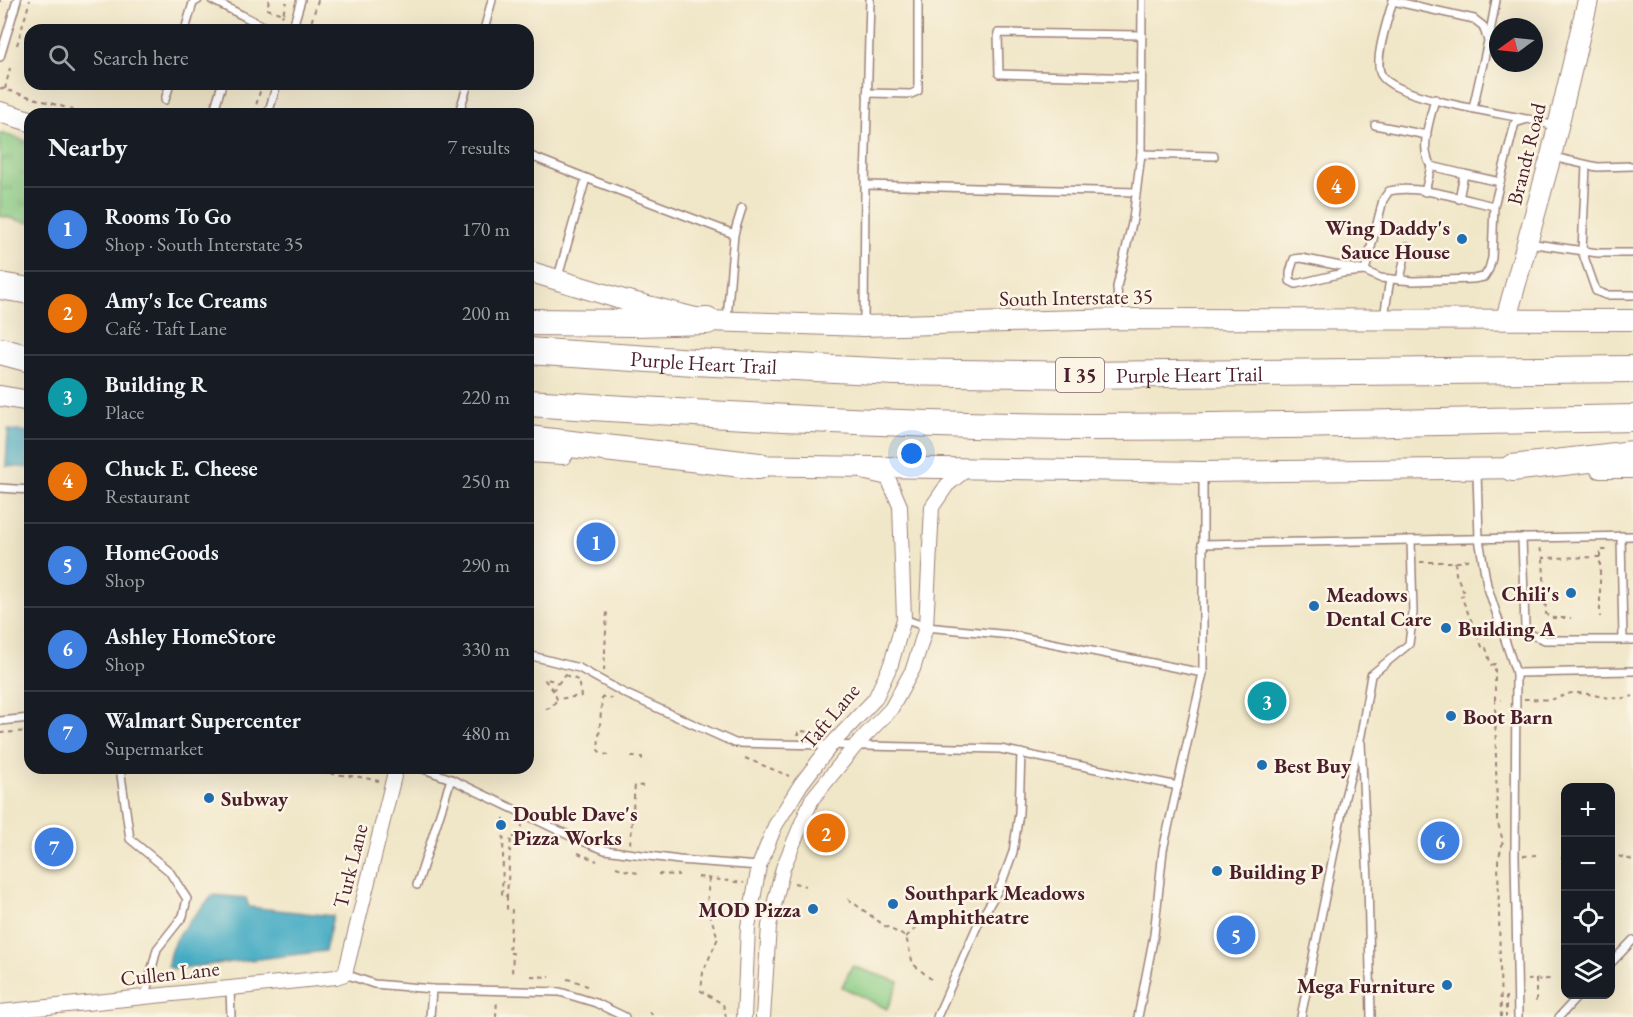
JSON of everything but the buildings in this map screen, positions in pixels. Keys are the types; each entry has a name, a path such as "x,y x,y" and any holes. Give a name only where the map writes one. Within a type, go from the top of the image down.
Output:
{"highway":[{"path":"0,286 24,290"},
{"path":"534,322 717,321"},
{"path":"0,337 24,341"},
{"path":"0,351 24,357"},
{"name":"Purple Heart Trail","path":"534,351 694,363 895,372 1093,375 1633,369"},
{"path":"534,403 695,414 924,424 1094,427 1633,418"},
{"path":"534,440 759,466"},
{"path":"1512,468 1633,454"}],"main road":[{"name":"Brandt Road","path":"1506,319 1551,156 1588,0"},
{"path":"0,112 24,119"},
{"name":"South Interstate 35","path":"534,273 624,300 717,321 864,326 1120,319 1633,320"},
{"path":"0,396 24,399"},
{"path":"534,452 759,466 844,468 1203,472 1633,468"}],"street":[{"name":"Taft Lane","path":"744,1017 748,927 759,866 775,826 801,784 824,739 874,699 891,664 904,619 900,506 888,478 844,468"},
{"name":"Taft Lane","path":"763,1017 769,926 783,868 812,799 856,745 891,709 913,669 926,627 932,507 947,485 967,469"},
{"name":"Turk Lane","path":"345,974 395,774"},
{"name":"Cullen Lane","path":"0,1012 336,977 345,974"}],"lane":[{"path":"0,57 17,0"},
{"path":"187,24 193,3 198,0"},
{"path":"212,0 259,24"},
{"path":"294,24 301,0"},
{"path":"486,24 492,0"},
{"path":"864,326 870,0"},
{"path":"867,93 911,94 918,91 918,0"},
{"path":"1120,319 1118,287 1133,219 1141,154 1142,0"},
{"path":"1473,108 1496,0"},
{"path":"1488,41 1483,26 1474,19 1393,1 1378,61 1381,76 1395,88 1557,127"},
{"path":"1141,78 999,75 998,33 1142,35"},
{"path":"165,100 168,90"},
{"path":"215,108 220,90"},
{"path":"270,108 275,90"},
{"path":"460,108 466,90"},
{"path":"1425,192 1431,166 1425,149 1435,99"},
{"path":"1365,271 1343,273 1296,284 1290,281 1294,259 1301,258 1365,271 1380,278 1400,280 1484,277 1492,258 1494,206 1515,123 1528,119"},
{"path":"1375,125 1427,135"},
{"path":"1141,154 1214,156"},
{"path":"1551,156 1586,166 1633,166"},
{"path":"534,157 734,234"},
{"path":"1431,166 1500,182"},
{"path":"1586,166 1582,251 1596,291 1606,295 1633,295"},
{"path":"1459,199 1464,174"},
{"path":"557,279 586,178"},
{"path":"865,185 1136,192"},
{"path":"1365,271 1383,200 1389,191 1398,189 1425,192 1494,206"},
{"path":"717,321 734,234 742,208"},
{"path":"1528,243 1598,254 1633,253"},
{"path":"1400,280 1407,246"},
{"path":"1384,319 1390,279"},
{"path":"1477,469 1479,539 1487,585 1516,673 1515,865 1518,1017"},
{"path":"1138,1017 1154,935 1163,850 1203,673 1203,472"},
{"path":"0,488 24,490"},
{"path":"1621,536 1623,640"},
{"path":"1202,544 1633,536"},
{"path":"1522,538 1525,627 1532,635 1545,640 1633,640"},
{"path":"1301,1017 1371,675 1409,644 1413,613 1411,540"},
{"path":"904,619 926,627 1011,635 1203,673"},
{"path":"534,657 579,668 624,693 735,743 824,739 856,745 1000,749 1178,786"},
{"path":"1516,673 1633,671"},
{"path":"0,721 24,719"},
{"path":"1360,735 1368,880 1371,1017"},
{"path":"937,1017 978,924 1001,885 1013,852 1019,813 1021,753"},
{"path":"121,774 130,839 169,871 187,899 183,916 157,949 145,998"},
{"path":"439,774 605,850 679,861 759,866"},
{"path":"417,885 451,778"},
{"path":"1615,960 1633,940"},
{"path":"345,974 374,984 432,989 560,992 596,1003 625,1017"},
{"path":"230,988 231,1017"},
{"path":"430,1017 432,989"},
{"path":"1559,1017 1575,999"}],"path":[{"path":"17,45 30,0"},
{"path":"269,0 267,9 283,14"},
{"path":"311,24 318,0"},
{"path":"280,24 286,2"},
{"path":"4,90 10,68"},
{"path":"0,88 66,108"},
{"path":"255,108 260,90"},
{"path":"1540,548 1544,558 1544,610 1553,618 1571,618"},
{"path":"1600,617 1600,550 1610,550"},
{"path":"1544,558 1600,557"},
{"path":"1417,562 1455,562 1471,559"},
{"path":"1455,562 1456,574 1465,595 1461,596 1483,649 1486,648 1491,664 1495,664 1497,820 1503,841 1498,861 1501,1017"},
{"path":"604,671 607,610"},
{"path":"553,690 565,675 576,678 580,684 581,696 557,699"},
{"path":"557,699 544,679 558,684"},
{"path":"1521,699 1554,699 1569,693 1592,693 1608,699 1626,699 1633,696"},
{"path":"609,755 600,753 599,746 602,698 612,698"},
{"path":"546,710 552,707 557,699"},
{"path":"1495,699 1501,700"},
{"path":"814,732 798,731 798,734 824,739 824,717"},
{"path":"0,733 24,731"},
{"path":"631,757 642,758 642,761"},
{"path":"745,758 795,778"},
{"path":"332,774 379,781"},
{"path":"630,846 635,785 642,786 642,783"},
{"path":"504,818 502,896 507,896"},
{"path":"504,836 521,837 522,825"},
{"path":"511,837 507,910 512,910 509,953 513,953 512,974"},
{"path":"543,837 560,845"},
{"path":"578,854 597,861"},
{"path":"1523,856 1536,855"},
{"path":"1615,855 1633,860"},
{"path":"628,871 629,865"},
{"path":"503,866 509,866"},
{"path":"616,867 641,873"},
{"path":"658,874 679,875"},
{"path":"698,876 746,884"},
{"path":"709,878 707,907 718,938 703,972 701,991 723,1004 726,1017"},
{"path":"792,882 806,886"},
{"path":"848,899 885,926 906,937 913,964 931,979"},
{"path":"906,937 929,919 960,920"},
{"path":"531,975 550,977"},
{"path":"567,979 587,986"},
{"path":"1525,980 1551,979"},
{"path":"1536,980 1536,1004"},
{"path":"496,1017 497,990"},
{"path":"1506,993 1506,1017"},
{"path":"649,1012 656,1017"}],"green space":[{"path":"0,133 24,140 24,222 0,216"},
{"path":"852,966 899,982 887,1009 842,987"}],"water":[{"path":"8,430 24,431 24,468 6,466"},
{"path":"213,895 246,898 249,907 333,916 325,951 174,969 168,966 169,955 178,936"}],"place":[{"name":"Chuck E. Cheese","path":"1336,185"},
{"name":"Wing Daddy's Sauce House","path":"1462,239"},
{"name":"Rooms To Go","path":"596,542"},
{"name":"Chili's","path":"1571,593"},
{"name":"Meadows Dental Care","path":"1314,606"},
{"name":"Building A","path":"1446,628"},
{"name":"Building R","path":"1267,701"},
{"name":"Boot Barn","path":"1451,716"},
{"name":"Best Buy","path":"1262,765"},
{"name":"Subway","path":"209,798"},
{"name":"Double Dave's Pizza Works","path":"501,825"},
{"name":"Amy's Ice Creams","path":"826,833"},
{"name":"Ashley HomeStore","path":"1440,841"},
{"name":"Walmart Supercenter","path":"54,847"},
{"name":"Building P","path":"1217,871"},
{"name":"Southpark Meadows Amphitheatre","path":"893,904"},
{"name":"MOD Pizza","path":"813,909"},
{"name":"HomeGoods","path":"1236,935"},
{"name":"Mega Furniture","path":"1447,985"}]}
